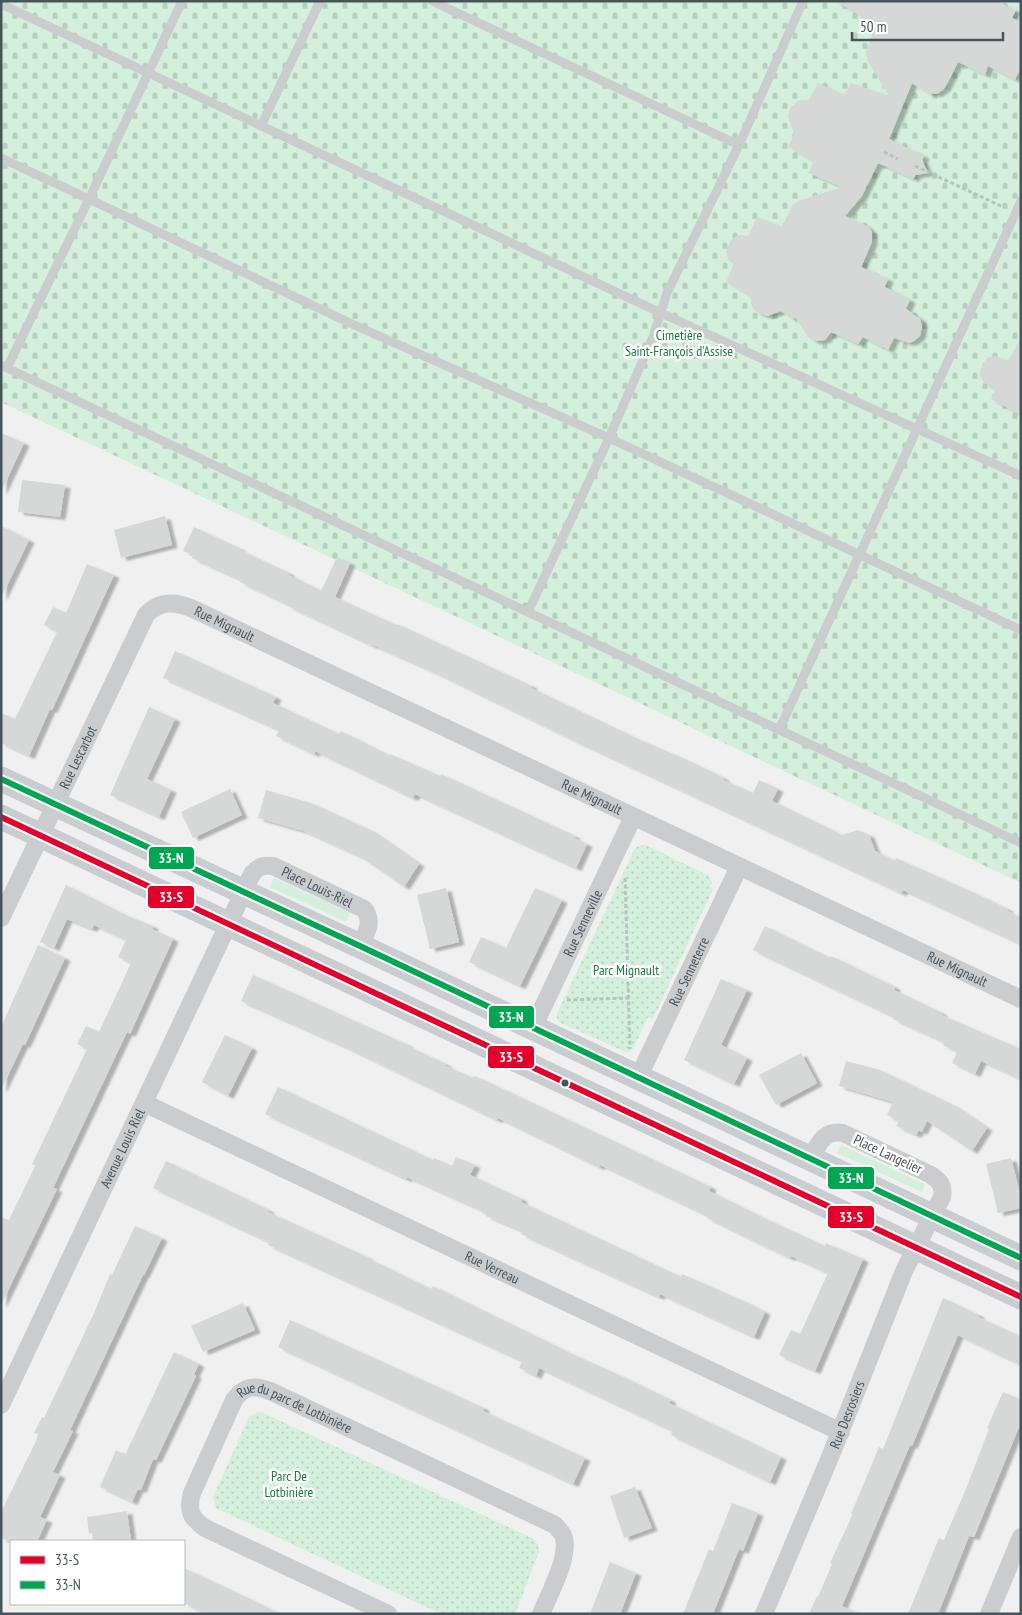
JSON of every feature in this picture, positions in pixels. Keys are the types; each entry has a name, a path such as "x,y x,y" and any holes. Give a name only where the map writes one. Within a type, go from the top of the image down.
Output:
{"main road":[{"path":"1,779 1021,1258"},
{"path":"1,817 1021,1297"}],"street":[{"name":"Rue Lescarbot","path":"1,918 146,615 152,608 161,604"},
{"name":"Rue Mignault","path":"161,604 182,604 191,608 1021,999"},
{"name":"Rue Senneville","path":"532,1028 633,817"},
{"name":"Place Louis-Riel","path":"244,893 252,874 258,868 264,865 282,870 364,909 369,915 369,922 368,930 360,946"},
{"name":"Rue Senneterre","path":"638,1078 739,867"},
{"name":"Avenue Louis Riel","path":"1,1406 244,893"},
{"name":"Rue Verreau","path":"144,1103 841,1432"},
{"name":"Place Langelier","path":"810,1159 822,1138 835,1132 843,1133 937,1179 942,1184 943,1190 942,1197 932,1216"},
{"name":"Rue Desrosiers","path":"764,1614 841,1432 904,1270 932,1216"},
{"name":"Rue du parc de Lotbinière","path":"388,1614 354,1607 195,1521 190,1512 192,1493 234,1400 240,1392 248,1387 259,1387 270,1391 555,1525 564,1536 565,1549 562,1563 541,1614"},
{"path":"989,1614 1021,1537"}],"lane":[{"path":"182,1 89,198 4,366 1021,843"},
{"path":"261,126 320,1"},
{"path":"432,1 739,145"},
{"path":"528,612 609,438 653,337 667,293 739,145 803,1"},
{"path":"1,4 661,313 1021,476"},
{"path":"1,158 352,324 609,438 1021,630"},
{"path":"779,730 1021,201"}],"path":[{"path":"884,152 898,159"},
{"path":"915,166 1007,209"},
{"path":"625,874 630,1055"},
{"path":"560,1000 629,998"}],"green space":[{"name":"Cimetière Saint-François d'Assise","path":"1,1 1021,1 1021,883 1,402"},
{"name":"Parc Mignault","path":"646,845 709,876 712,883 710,887 713,889 653,1019 648,1017 633,1049 628,1053 559,1022 556,1016 635,848"},
{"path":"274,878 350,913 346,922 270,887"},
{"path":"841,1145 925,1184 922,1192 837,1153"},
{"name":"Parc De Lotbinière","path":"258,1412 534,1539 538,1545 539,1552 515,1614 441,1614 216,1508 213,1497 249,1417"}],"building":[{"path":"835,1 996,1 1016,10 1012,18 1021,22 1021,67 1015,80 988,66 985,75 958,62 945,88 937,94 928,93 912,83 889,139 924,156 922,160 928,173 916,175 913,179 878,163 862,196 845,216 867,226 872,232 872,242 861,267 888,279 885,287 910,300 906,309 920,319 922,326 920,336 909,343 894,338 888,350 863,337 858,344 831,332 825,340 814,341 807,336 796,318 792,319 781,311 767,316 756,312 751,305 751,296 726,282 734,264 728,260 726,252 731,240 738,235 748,236 757,217 782,227 792,206 798,201 842,187 808,173 814,161 788,147 794,134 788,117 790,108 799,100 809,100 818,83 844,95 851,83 889,96 867,60 866,51 877,25"},
{"path":"1021,338 1021,415 991,399 996,389 984,383 980,376 980,370 987,358 994,356 1008,361"},
{"path":"1,433 24,443 1,492"},
{"path":"22,480 65,485 60,517 18,512"},
{"path":"165,516 172,545 121,558 114,530"},
{"path":"1,526 29,540 1,598"},
{"path":"194,527 289,573 289,575 321,591 337,557 350,563 335,597 532,686 531,688 687,760 724,778 723,780 753,793 759,780 778,789 772,801 842,835 858,830 869,835 875,851 895,861 896,858 972,892 1021,917 1021,944 903,890 901,893 567,737 434,672 288,606 240,582 241,580 192,558 193,555 183,551"},
{"path":"87,564 114,575 29,756 1,743 1,713 15,719 57,632 44,625 53,607 66,613"},
{"path":"175,651 276,697 273,703 339,734 341,731 390,756 390,754 440,776 441,774 575,836 574,838 587,844 576,868 415,794 413,798 315,751 314,754 276,736 279,730 163,678"},
{"path":"149,707 175,719 147,779 171,790 159,817 110,795"},
{"path":"230,789 242,815 193,838 181,812"},
{"path":"266,790 311,803 370,830 419,864 404,887 361,857 304,831 258,818"},
{"path":"66,885 125,915 153,926 152,929 173,939 130,1034 127,1032 53,1188 57,1189 1,1305 1,1217 9,1220 35,1166 32,1164 87,1049 77,1044 86,1026 99,1032 131,963 118,957 126,940 94,925 92,929 67,919 54,948 40,942"},
{"path":"446,888 459,942 430,949 417,895"},
{"path":"535,888 562,900 520,986 469,962 481,937 506,948"},
{"path":"765,926 895,987 894,990 942,1013 941,1015 1021,1049 1021,1079 981,1061 975,1074 952,1063 957,1052 943,1045 944,1042 753,950"},
{"path":"38,945 65,958 25,1045 23,1044 1,1090 1,1027"},
{"path":"253,975 408,1045 446,1064 446,1066 473,1078 475,1076 711,1187 709,1191 766,1219 825,1246 826,1243 863,1259 815,1371 779,1355 791,1330 800,1334 828,1273 791,1256 790,1258 707,1218 708,1216 609,1169 600,1165 599,1167 343,1046 241,1001"},
{"path":"721,979 747,990 721,1045 747,1058 734,1084 684,1060"},
{"path":"225,1035 252,1048 228,1096 202,1082"},
{"path":"801,1053 817,1083 776,1105 759,1075"},
{"path":"846,1061 880,1070 953,1105 987,1128 972,1151 927,1121 922,1132 919,1130 916,1135 896,1126 899,1121 887,1115 893,1102 839,1086"},
{"path":"278,1087 433,1160 434,1158 452,1166 456,1157 475,1165 470,1175 522,1199 521,1202 681,1277 682,1274 750,1304 765,1312 754,1337 660,1294 659,1297 623,1281 521,1234 522,1231 486,1216 474,1207 407,1177 406,1179 265,1114"},
{"path":"1011,1158 1021,1197 1021,1208 998,1213 986,1164"},
{"path":"166,1161 269,1210 268,1212 367,1257 431,1289 433,1286 671,1400 669,1403 781,1457 770,1482 671,1435 673,1431 539,1368 536,1376 519,1368 522,1361 268,1245 269,1242 153,1188"},
{"path":"135,1226 162,1238 70,1430 73,1431 53,1472 60,1475 40,1517 47,1520 37,1540 8,1541 1,1538 1,1512 36,1441 38,1434 34,1433 42,1417 44,1418 94,1313 110,1274 112,1275"},
{"path":"943,1298 1021,1337 1021,1365 958,1335 842,1606 859,1614 809,1614 853,1514 851,1514 879,1447 883,1449"},
{"path":"243,1303 255,1330 203,1352 191,1326"},
{"path":"290,1320 484,1408 483,1411 585,1458 573,1484 278,1347"},
{"path":"174,1352 199,1364 194,1374 196,1376 156,1460 153,1459 141,1490 138,1489 132,1502 100,1487 116,1450 125,1455"},
{"path":"1003,1392 1021,1400 1021,1422 974,1537 969,1536 938,1614 908,1614 939,1538 944,1540 965,1491 989,1429 987,1428"},
{"path":"635,1487 652,1528 624,1538 610,1496"},
{"path":"732,1503 758,1513 743,1551 739,1549 713,1614 683,1614 709,1549 713,1551"},
{"path":"127,1511 131,1540 93,1540 92,1533 89,1534 87,1517"},
{"path":"610,1562 636,1573 620,1614 590,1614"},
{"path":"185,1568 281,1614 206,1614 185,1604"}],"transit line":[{"name":"33-N","path":"1,779 1021,1258"},
{"name":"33-S","path":"1,817 1021,1297"}]}
